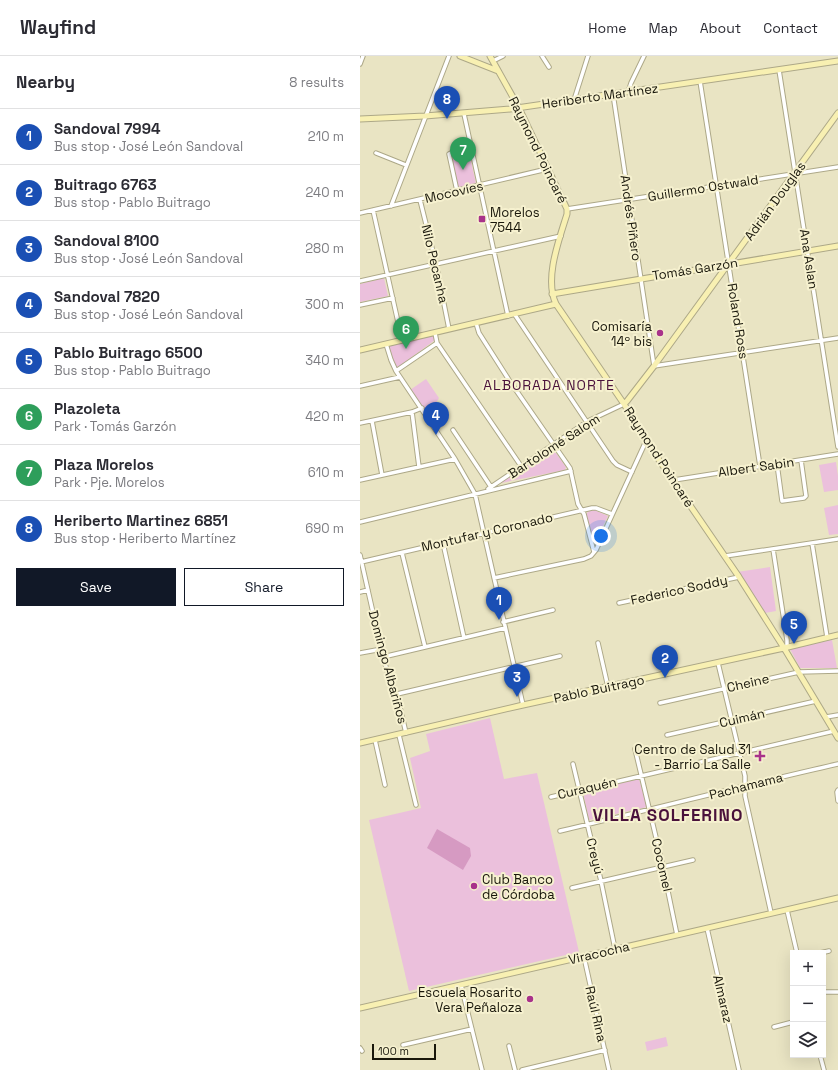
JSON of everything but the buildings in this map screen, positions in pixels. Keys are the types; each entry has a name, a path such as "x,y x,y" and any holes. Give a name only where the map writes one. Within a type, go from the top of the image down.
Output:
{"street":[{"path":"360,64 363,56"},
{"path":"391,206 449,56"},
{"path":"460,56 498,71"},
{"path":"492,59 503,56"},
{"path":"542,56 549,67"},
{"path":"574,100 588,56"},
{"path":"628,92 644,56"},
{"name":"Raymond Poincaré","path":"492,59 519,108 567,209 551,277 552,294 556,304 624,404 646,441 674,480 786,648 838,738"},
{"name":"Heriberto Martínez","path":"360,119 464,114 519,108 838,61"},
{"name":"Ana Aslan","path":"779,70 838,447"},
{"name":"Roland Ross","path":"700,81 760,466"},
{"name":"Andrés Piñero","path":"613,94 654,366"},
{"name":"Adrián Douglas","path":"624,404 654,366 838,113"},
{"path":"464,114 508,316"},
{"path":"457,191 449,154 471,147"},
{"path":"376,153 406,165"},
{"name":"Guillermo Ostwald","path":"567,209 838,167"},
{"name":"Mocovíes","path":"360,213 547,169"},
{"name":"Nilo Pecanha","path":"420,200 436,264 449,329"},
{"path":"373,210 402,340"},
{"path":"360,281 561,236"},
{"name":"Tomás Garzón","path":"552,294 640,278 838,246"},
{"path":"360,305 393,298"},
{"path":"360,350 515,315 556,304"},
{"path":"515,315 588,421 615,464 632,472"},
{"path":"476,323 479,333 509,380 571,471 578,504 582,510 594,552"},
{"path":"435,332 437,343 521,466"},
{"path":"654,366 838,338"},
{"path":"396,371 437,343"},
{"path":"386,344 396,371 455,459 475,494 523,706"},
{"path":"360,386 400,377"},
{"name":"Bartolomé Salom","path":"486,491 588,421 624,404"},
{"path":"360,423 412,412 422,408"},
{"path":"412,412 419,467"},
{"path":"372,421 382,475"},
{"path":"452,430 491,487"},
{"path":"494,578 584,559 591,556 646,441"},
{"name":"Albert Sabin","path":"674,480 838,454"},
{"path":"360,480 455,459"},
{"path":"777,464 782,501 804,498 806,496 801,460"},
{"name":"Bartolomé Salom","path":"360,522 571,471"},
{"name":"Montufar y Coronado","path":"361,562 582,510 596,508 612,514"},
{"path":"725,556 838,540"},
{"path":"443,543 464,638"},
{"path":"812,543 827,637"},
{"path":"773,549 787,640 786,648"},
{"path":"402,552 424,647"},
{"name":"Domingo Albariños","path":"360,555 384,657 390,680 396,694 406,733"},
{"name":"Federico Soddy","path":"619,603 739,577"},
{"path":"360,592 368,590"},
{"path":"503,622 553,610"},
{"path":"384,657 505,628"},
{"name":"Pablo Buitrago","path":"360,743 786,648 838,635"},
{"path":"598,643 608,687"},
{"path":"360,653 382,649"},
{"path":"396,694 560,656"},
{"path":"718,663 745,776 745,796 771,913"},
{"name":"Cheine","path":"660,703 799,672 838,671"},
{"name":"Cuimán","path":"667,735 816,701"},
{"path":"826,717 838,714"},
{"name":"Curaquén","path":"551,797 834,731"},
{"path":"399,735 416,805"},
{"path":"375,740 385,785"},
{"name":"Cocomel","path":"635,749 663,867 677,935"},
{"name":"Creyú","path":"573,764 601,881 615,949"},
{"name":"Pachamama","path":"560,831 650,810 745,785 838,764"},
{"path":"838,790 838,801"},
{"path":"572,888 692,860"},
{"name":"Viracocha","path":"360,1008 838,898"},
{"path":"787,910 796,950"},
{"name":"Almaraz","path":"708,928 739,1070"},
{"name":"Raúl Rina","path":"584,957 609,1070"},
{"path":"461,984 482,1070"},
{"path":"826,992 838,992"},
{"path":"774,1027 790,1023"},
{"path":"403,1045 472,1029"},
{"path":"509,1046 515,1070"},
{"path":"522,1070 605,1050"},
{"path":"821,1058 824,1070"}],"shaded area":[{"path":"465,151 469,152 476,184 458,188 451,157"},
{"path":"384,278 388,296 360,302 360,284"},
{"path":"433,334 435,340 397,368 388,345"},
{"path":"426,379 439,398 427,418 410,390"},
{"path":"550,448 553,449 566,467 565,470 501,483 501,482"},
{"path":"836,462 838,490 824,492 819,465"},
{"path":"838,505 838,534 829,535 824,508"},
{"path":"595,510 608,516 594,544 586,514 589,511"},
{"path":"770,567 776,611 765,613 737,572"},
{"path":"832,640 837,668 800,668 790,649"},
{"name":"Club Banco de Córdoba","path":"490,718 504,779 537,773 579,952 409,991 369,820 421,808 410,758 430,751 426,734"},
{"path":"639,779 647,807 589,820 583,792"},
{"path":"437,829 470,848 471,856 463,870 427,848"},
{"path":"666,1037 668,1046 647,1051 645,1042"}],"place":[{"name":"Heriberto Martinez 6851","path":"447,119"},
{"name":"Plaza Morelos","path":"463,170"},
{"name":"Morelos 7544","path":"482,219"},
{"name":"Comisaría 14º bis","path":"660,333"},
{"name":"Plazoleta","path":"406,349"},
{"name":"Sandoval 7820","path":"436,435"},
{"name":"Sandoval 7994","path":"499,620"},
{"name":"Pablo Buitrago 6500","path":"794,644"},
{"name":"Buitrago 6763","path":"665,678"},
{"name":"Sandoval 8100","path":"517,697"},
{"name":"Centro de Salud 31 - Barrio La Salle","path":"760,756"},
{"name":"Club Banco de Córdoba","path":"474,886"},
{"name":"Escuela Rosarito Vera Peñaloza","path":"530,999"}],"district":[{"name":"ALBORADA NORTE","path":"549,385"},
{"name":"VILLA SOLFERINO","path":"668,815"}]}
